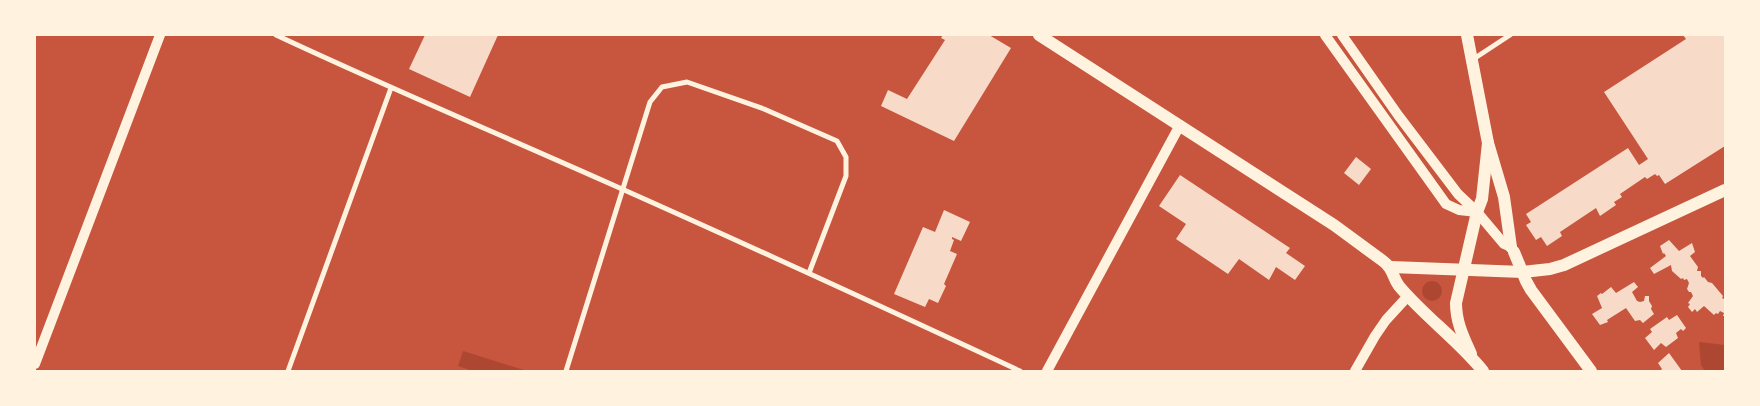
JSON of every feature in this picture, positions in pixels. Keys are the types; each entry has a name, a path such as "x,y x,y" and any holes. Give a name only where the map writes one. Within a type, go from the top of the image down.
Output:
{"main road":[{"path":"35,364 160,35"},
{"path":"1039,35 1334,225 1391,267 1398,285 1430,320 1473,358 1483,371"},
{"path":"1325,35 1446,204 1459,210 1477,212"},
{"path":"1342,35 1398,115 1458,194 1477,212 1504,244 1513,249"},
{"path":"1467,35 1488,143 1504,197 1513,249 1532,290 1591,371"},
{"path":"1047,371 1180,126"},
{"path":"1473,358 1459,328 1456,316 1456,303 1477,212 1482,199 1488,143"},
{"path":"1391,267 1523,272 1550,269 1564,265 1725,190"},
{"path":"1355,371 1380,328 1408,296"}],"street":[{"path":"276,35 392,88 624,189 1020,371"},
{"path":"1472,61 1510,35"},
{"path":"566,371 650,102 662,86 687,82 764,108 837,141 846,157 846,176 809,273"},
{"path":"288,371 392,88"}],"shaded area":[{"path":"1432,281 1439,284 1442,291 1439,298 1432,301 1425,298 1422,291 1425,284"},
{"path":"1699,342 1725,345 1725,371 1705,371 1701,365"},
{"path":"463,351 527,371 473,371 458,366"}],"building":[{"path":"425,35 498,35 470,97 409,69"},
{"path":"943,35 989,35 1011,48 954,141 881,106 888,90 907,99 945,40 941,38"},
{"path":"1683,35 1725,35 1725,146 1665,184 1659,175 1655,174 1647,179 1645,177 1620,194 1622,197 1614,202 1616,205 1600,216 1596,208 1560,232 1562,236 1547,246 1541,237 1536,240 1526,225 1531,222 1526,214 1628,148 1639,165 1648,159 1604,92 1686,39"},
{"path":"1356,157 1371,169 1359,185 1344,173"},
{"path":"1180,175 1290,248 1286,253 1305,266 1295,280 1276,267 1269,280 1239,259 1228,274 1176,239 1186,224 1159,206"},
{"path":"944,210 970,222 961,241 952,237 954,240 950,251 957,254 938,303 929,299 925,307 894,294 923,227 935,232"},
{"path":"1669,240 1679,251 1692,243 1695,252 1690,256 1698,267 1697,271 1701,271 1701,276 1712,283 1723,296 1722,298 1725,298 1725,316 1720,311 1714,315 1704,306 1697,312 1695,309 1692,312 1688,307 1690,304 1688,303 1693,296 1687,289 1689,283 1687,279 1681,279 1672,271 1671,265 1654,274 1650,268 1666,256 1663,254 1660,246"},
{"path":"1634,282 1638,287 1632,292 1637,301 1644,301 1645,296 1649,296 1651,309 1654,314 1643,323 1640,320 1635,321 1626,308 1607,320 1608,322 1600,325 1592,314 1602,308 1597,296 1611,287 1616,293"},
{"path":"1677,315 1686,328 1676,333 1678,338 1666,347 1661,343 1654,350 1645,338 1652,332 1650,329 1667,317 1669,320"},
{"path":"1669,353 1682,371 1660,371 1662,369 1658,363"}]}
